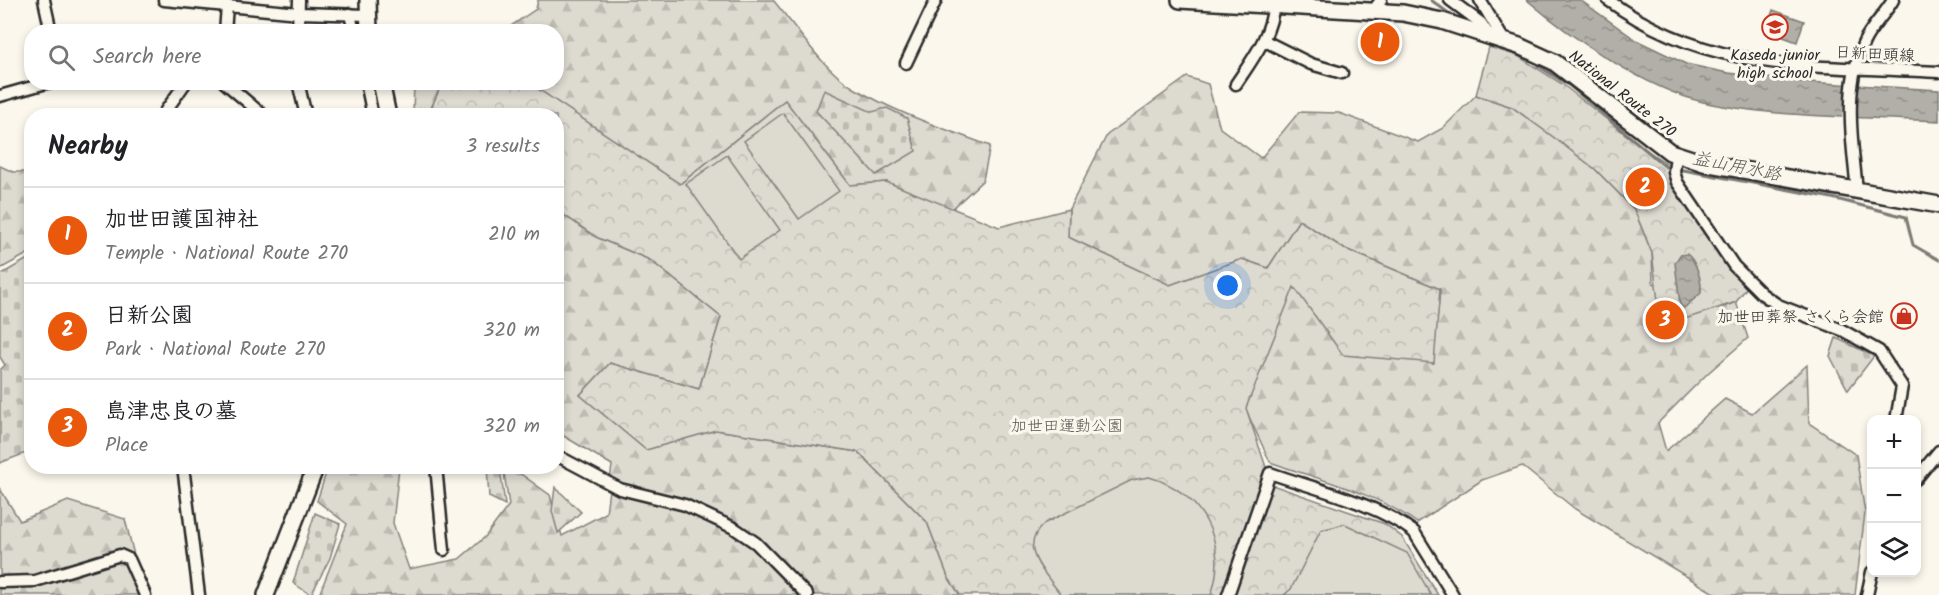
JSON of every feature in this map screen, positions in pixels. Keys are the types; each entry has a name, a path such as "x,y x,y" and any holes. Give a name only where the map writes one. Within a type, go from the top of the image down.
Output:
{"highway":[{"name":"National Route 270","path":"1180,0 1377,5 1442,21 1537,53 1570,72 1675,162 1704,163 1939,205"},
{"path":"368,8 369,24"},
{"path":"383,90 386,108"},
{"path":"266,595 313,474"}],"street":[{"path":"44,0 49,24"},
{"path":"165,0 299,13 350,14 368,8"},
{"path":"298,24 299,0"},
{"path":"906,63 936,0"},
{"path":"1450,0 1482,23 1498,40"},
{"path":"1480,0 1498,40"},
{"name":"日新田頭線","path":"1608,0 1654,30 1723,55 1777,63 1854,70 1939,72"},
{"path":"1857,190 1851,131 1854,70 1865,40 1893,0"},
{"path":"1236,84 1265,41 1274,2"},
{"path":"226,24 227,6"},
{"path":"350,14 352,24"},
{"path":"1265,41 1311,64 1342,73"},
{"path":"0,96 24,89"},
{"path":"168,108 180,90"},
{"path":"233,90 255,108"},
{"path":"300,90 304,108"},
{"path":"368,90 371,108"},
{"path":"1675,162 1677,182 1734,266 1762,294 1778,305 1842,330 1880,351 1902,386 1897,415"},
{"path":"1921,474 1939,451"},
{"path":"564,459 620,489 685,505 734,528 762,548 807,595"},
{"path":"1228,595 1270,473 1379,512 1406,526 1414,532 1454,595"},
{"path":"184,474 199,595"},
{"path":"437,474 444,550"},
{"path":"0,582 35,581 120,555 129,559 145,595"},
{"path":"1867,595 1871,577"}],"green space":[{"path":"538,0 773,0 820,59 842,80 870,97 904,113 990,146 983,180 951,210 887,182 850,185 785,100 680,184 539,90 564,90 564,24 514,24 536,9"},
{"path":"1489,47 1518,56 1562,84 1639,145 1669,165 1686,200 1747,287 1736,302 1667,325 1660,317 1652,253 1634,209 1595,169 1512,107 1476,95"},
{"path":"1187,77 1208,84 1220,128 1261,158 1299,112 1339,113 1418,142 1443,128 1476,95 1512,107 1595,169 1634,209 1652,253 1653,283 1724,307 1736,302 1748,338 1708,373 1658,423 1666,451 1725,399 1752,413 1807,365 1809,423 1856,455 1865,513 1855,595 1717,595 1575,509 1522,466 1482,480 1417,523 1401,512 1365,495 1270,462 1245,408 1294,286 1433,363 1440,289 1343,248 1299,220 1268,268 1242,259 1170,285 1068,237 1069,209 1107,135"},
{"path":"414,90 439,90 431,108 413,108"},
{"name":"加世田運動公園","path":"439,90 539,90 680,184 785,100 850,185 887,182 999,227 1069,209 1068,237 1170,285 1242,259 1268,268 1299,220 1343,248 1440,289 1434,363 1343,355 1294,287 1246,408 1272,485 1385,524 1402,537 1438,595 960,595 948,577 927,522 858,452 716,430 646,450 580,395 610,363 699,389 721,317 650,260 596,237 564,215 564,108 431,108"},
{"path":"824,90 872,112 887,108 907,118 916,151 876,175 816,111"},
{"path":"783,113 839,191 799,219 744,141"},
{"path":"727,155 780,230 739,259 686,184"},
{"path":"0,166 13,172 24,172 24,256 0,269"},
{"path":"564,215 596,237 650,260 721,317 699,389 610,363 580,395 646,450 716,430 858,452 927,522 948,577 960,595 319,595 347,524 317,501 326,474 398,474 393,523 409,569 459,559 485,537 509,505 504,474 521,474 550,495 562,536 606,513 612,465 564,436"},
{"path":"24,261 24,454 0,463 0,370 5,365 0,357 0,275"},
{"path":"1836,338 1874,356 1848,390 1830,356"},
{"path":"487,474 501,474 505,505 489,497"},
{"path":"1149,477 1183,494 1207,522 1217,557 1216,576 1211,595 1061,595 1036,560 1033,542 1037,532 1045,523 1132,480"},
{"path":"555,487 581,512 558,533 552,511"},
{"path":"0,489 20,521 68,501 125,519 144,595 0,595"},
{"path":"315,513 340,524 330,558 311,595 293,583"},
{"path":"1345,524 1407,553 1431,595 1284,595 1291,589 1321,530"}],"water":[{"path":"1527,0 1580,0 1636,40 1686,64 1728,73 1790,81 1939,90 1939,121 1790,114 1703,102 1658,86 1634,74 1587,46"},
{"path":"1773,10 1804,21 1797,42 1766,31"},
{"path":"1687,254 1694,262 1698,272 1701,293 1684,308 1680,305 1675,263 1680,255"}],"pier":[{"path":"1845,82 1859,83 1857,120 1842,119"}],"waterway":[{"name":"益山用水路","path":"1431,0 1451,15"},
{"name":"益山用水路","path":"1537,65 1570,86 1666,167 1671,168"},
{"name":"益山用水路","path":"1678,169 1832,198 1906,217 1913,245 1939,260"}],"place":[{"name":"Kaseda junior high school","path":"1775,27"},
{"name":"加世田護国神社","path":"1380,42"},
{"name":"日新公園","path":"1645,187"},
{"name":"加世田葬祭 さくら会館","path":"1904,316"},
{"name":"島津忠良の墓","path":"1665,320"}]}
